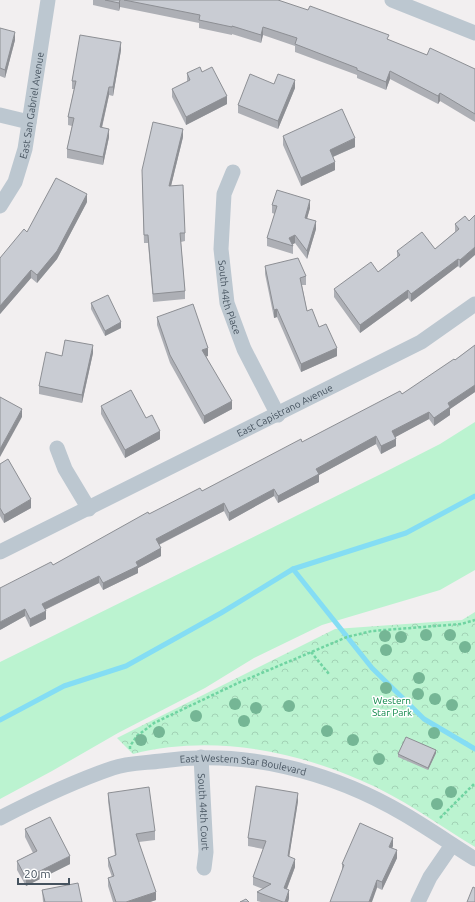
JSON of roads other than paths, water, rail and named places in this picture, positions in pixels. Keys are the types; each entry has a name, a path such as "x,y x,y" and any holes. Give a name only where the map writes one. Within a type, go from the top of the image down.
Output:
{"street":[{"name":"East San Gabriel Avenue","path":"0,206 15,182 25,149 48,0"},
{"path":"392,0 475,33"},
{"path":"0,115 29,122"},
{"name":"South 44th Place","path":"233,172 224,194 221,249 227,303 244,349 278,415"},
{"name":"East Capistrano Avenue","path":"0,552 90,509 421,342 475,304"},
{"path":"57,448 66,469 90,509"},
{"name":"East Western Star Boulevard","path":"0,818 28,804 114,767 201,757 227,758 285,766 321,776 362,793 403,813 475,859"},
{"name":"South 44th Court","path":"201,757 206,852 204,868"},
{"path":"418,902 430,877 452,845"}],"waterway":[{"path":"0,720 64,686 126,666 221,613 293,569 406,533 475,496"},
{"path":"293,569 372,668 424,719 475,749"}],"park label":[{"name":"Western Star Park","path":"392,706"}]}
